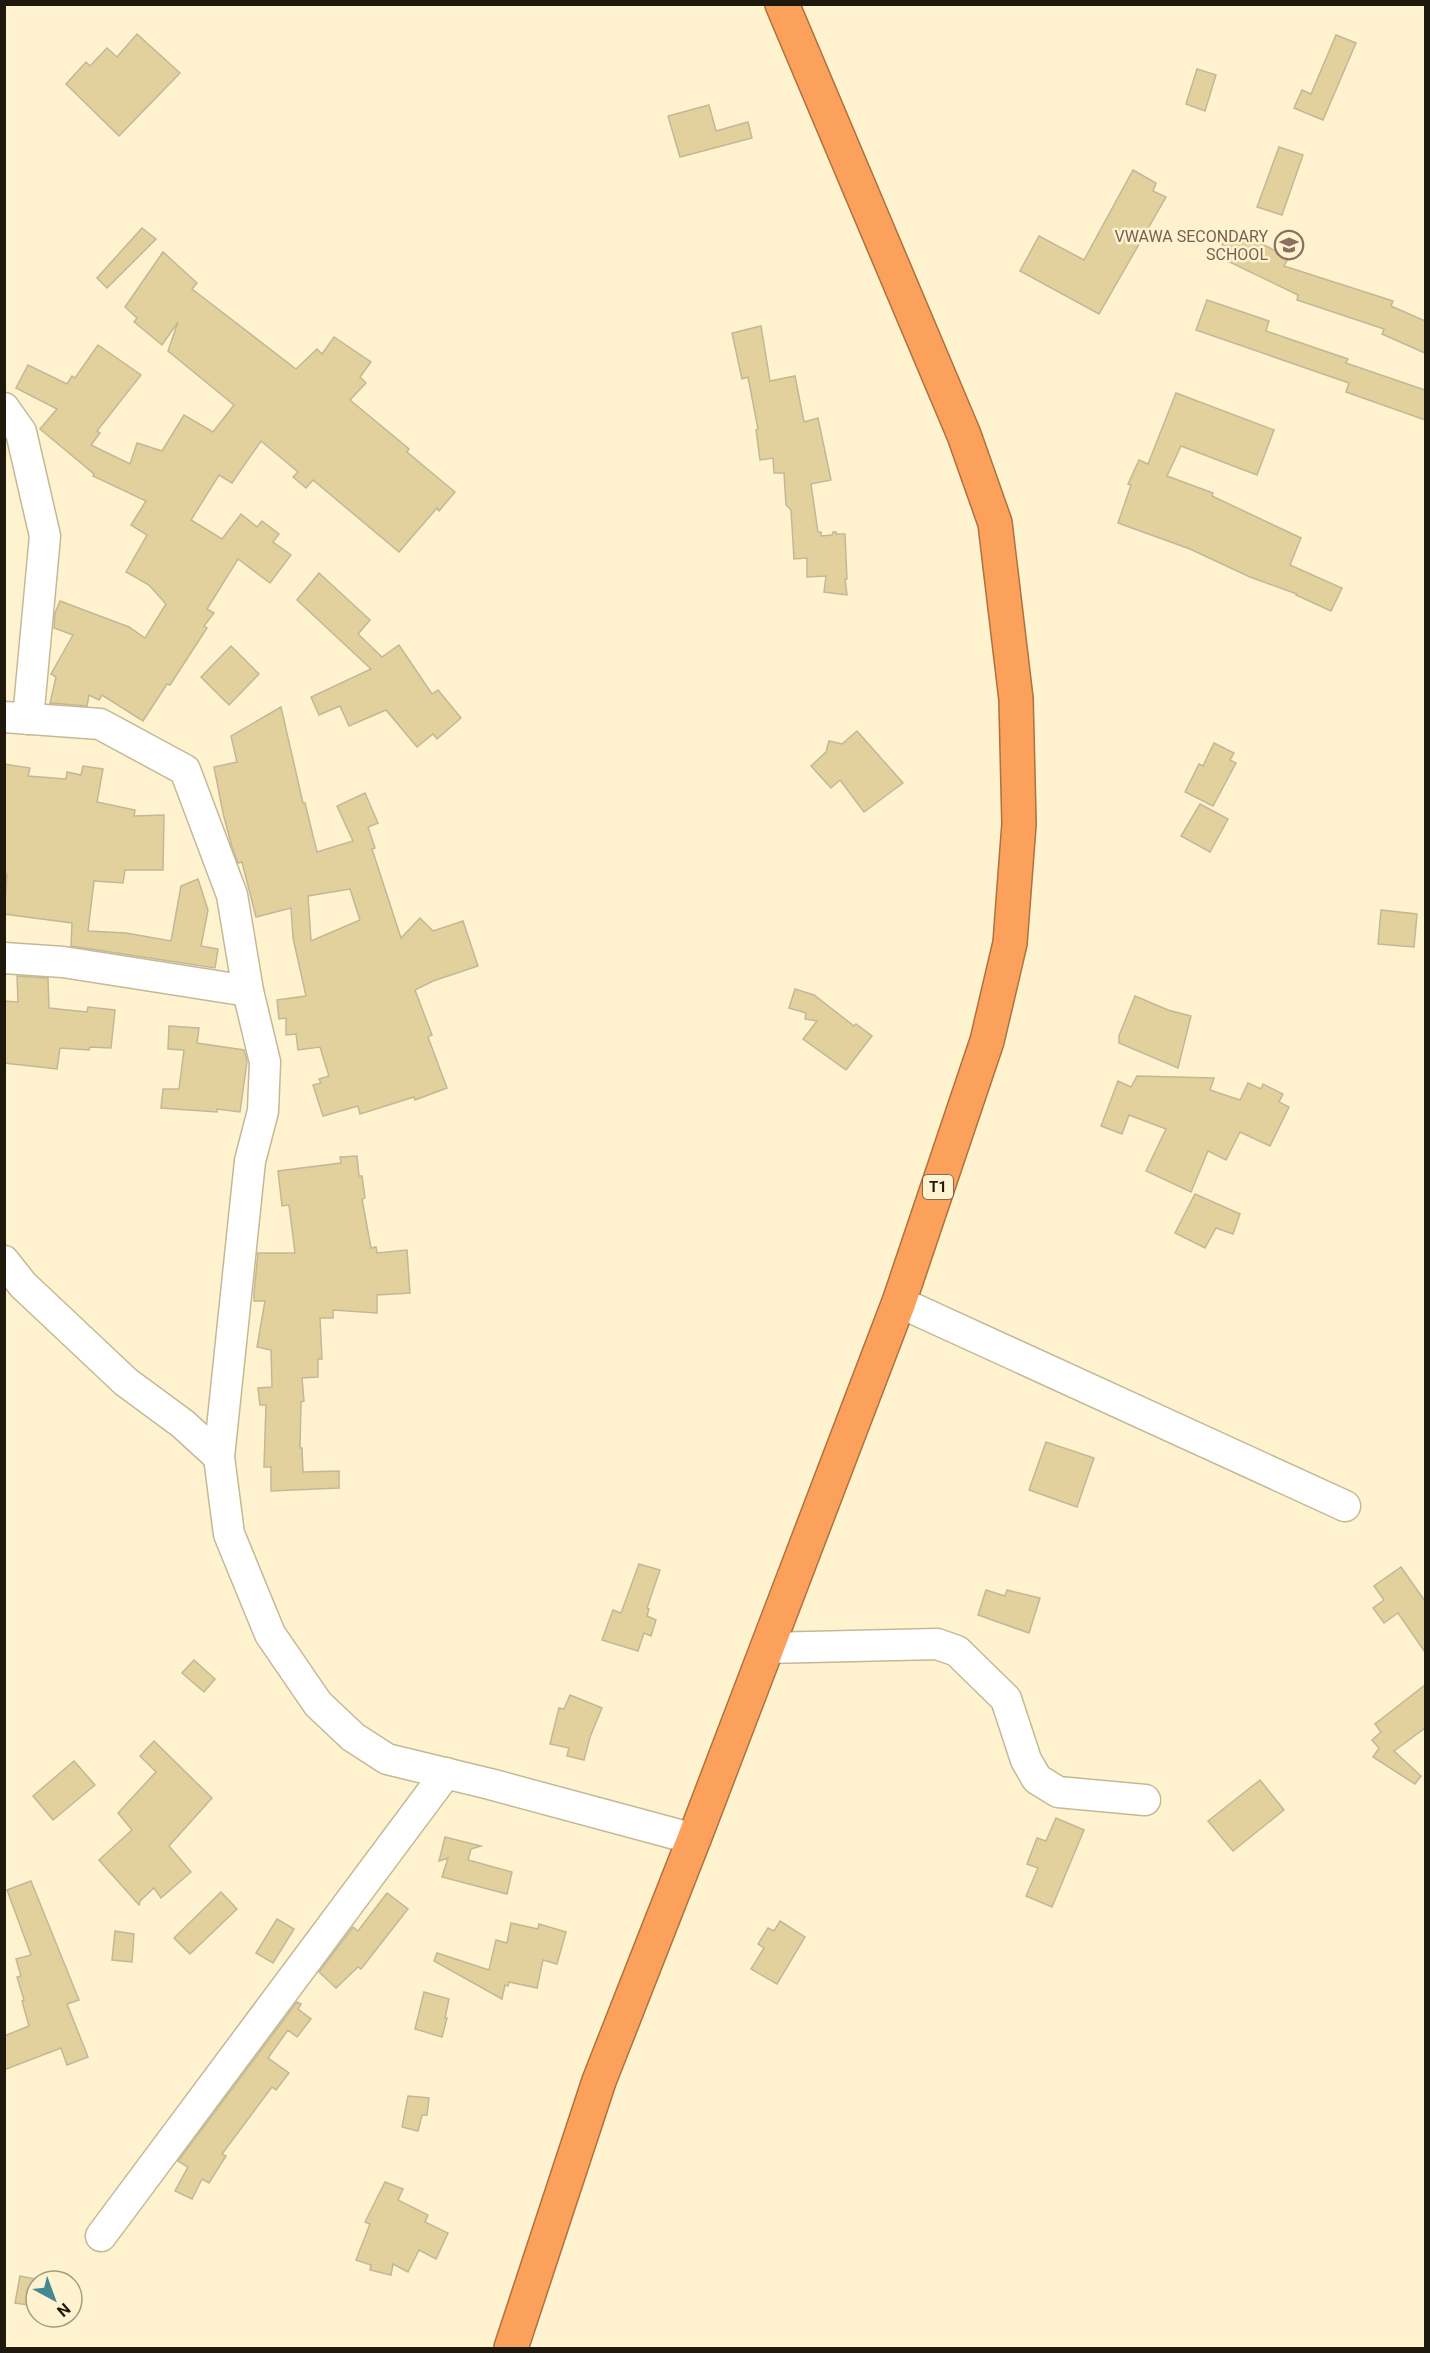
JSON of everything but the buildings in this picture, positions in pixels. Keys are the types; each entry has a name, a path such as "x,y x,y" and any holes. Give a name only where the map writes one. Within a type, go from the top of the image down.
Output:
{"highway":[{"name":"T1","path":"511,2349 598,2081 694,1839 899,1302 987,1041 1010,944 1019,824 1016,699 995,523 964,435 782,4"}],"street":[{"path":"4,408 21,432 45,536 16,718 100,724 185,770 232,894 248,991 265,1062 263,1111 250,1161 219,1457 229,1534 270,1634 318,1704 352,1737 387,1759 694,1839"},
{"path":"4,957 63,962 248,991"},
{"path":"4,1261 23,1285 126,1382 183,1424 219,1457"},
{"path":"899,1302 1346,1506"},
{"path":"767,1648 937,1644 957,1651 1006,1699 1026,1760 1037,1779 1058,1792 1145,1800"},
{"path":"101,2236 446,1773"}],"place":[{"name":"VWAWA SECONDARY SCHOOL","path":"1289,245"}]}
